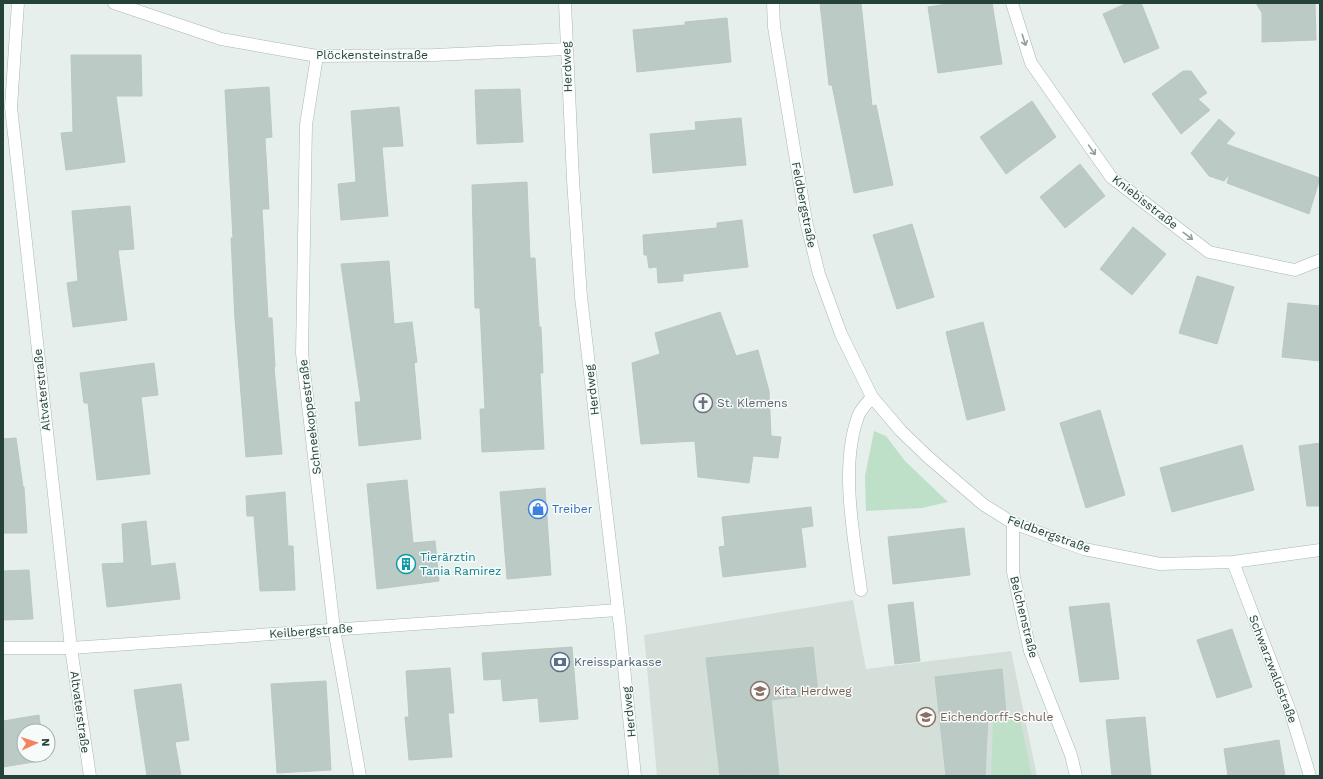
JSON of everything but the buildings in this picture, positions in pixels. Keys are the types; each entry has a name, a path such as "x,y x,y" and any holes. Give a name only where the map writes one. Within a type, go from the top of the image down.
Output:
{"street":[{"name":"Altvaterstraße","path":"18,3 12,107 70,648 90,776"},
{"name":"Plöckensteinstraße","path":"114,3 135,7 221,39 317,56 434,55 566,49"},
{"name":"Herdweg","path":"565,3 566,49 581,297 618,610 635,776"},
{"name":"Feldbergstraße","path":"773,3 774,27 806,220 819,274 841,334 872,396 901,430 928,457 984,505 1013,523 1084,549 1160,564 1232,562 1320,550"},
{"name":"Kniebisstraße","path":"1012,3 1031,63 1111,177 1209,252 1296,270 1320,260"},
{"name":"Schneekoppestraße","path":"317,56 306,125 302,352 334,629 360,776"},
{"path":"861,590 851,516 850,476 852,442 859,413 872,396"},
{"name":"Belchenstraße","path":"1013,523 1013,572 1030,651 1070,755 1076,776"},
{"name":"Schwarzwaldstraße","path":"1232,562 1291,714 1310,776"},
{"name":"Keilbergstraße","path":"3,648 70,648 618,610"}],"shaded area":[{"path":"853,600 866,669 1011,651 1037,776 657,776 644,635"}],"green space":[{"path":"874,431 886,436 905,461 948,502 922,508 866,511 865,476"},
{"path":"1019,714 1032,776 991,776 993,721"}],"place":[{"name":"St. Klemens","path":"703,403"},
{"name":"Treiber","path":"538,509"},
{"name":"Tierärztin Tania Ramirez","path":"406,564"},
{"name":"Kreissparkasse","path":"560,662"},
{"name":"Kita Herdweg","path":"760,691"},
{"name":"Eichendorff-Schule","path":"926,717"}]}
